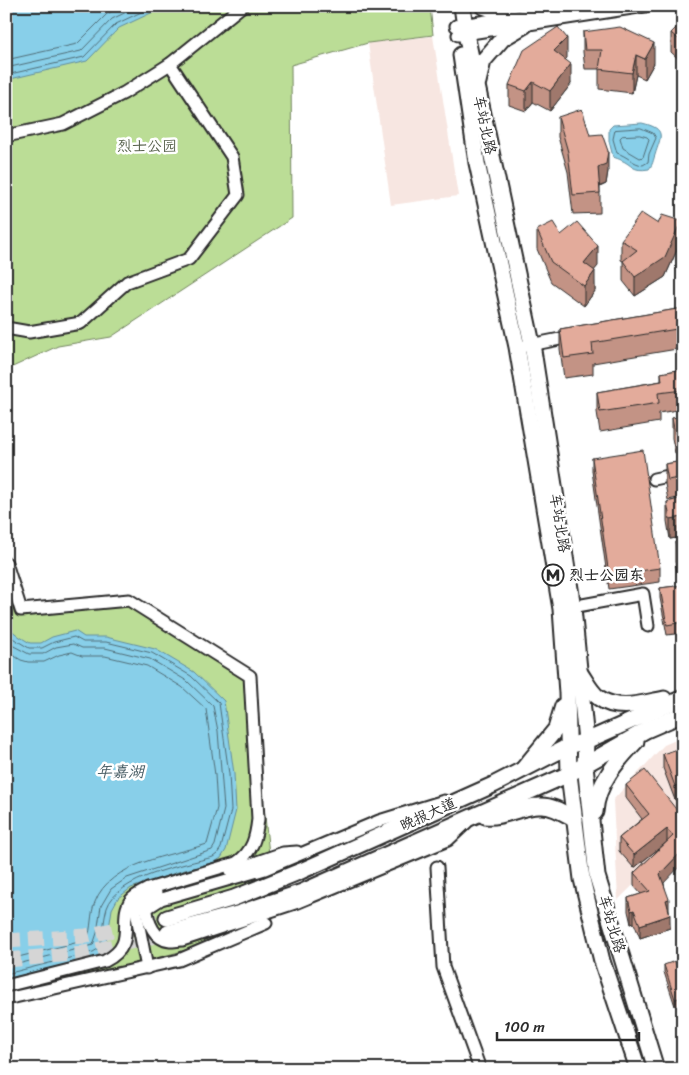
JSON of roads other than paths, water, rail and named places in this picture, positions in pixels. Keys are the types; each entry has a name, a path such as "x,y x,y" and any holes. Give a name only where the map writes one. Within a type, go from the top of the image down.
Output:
{"main road":[{"name":"车站北路","path":"453,6 477,86 524,346 579,672 586,741 585,765 597,876 656,1069"},
{"name":"车站北路","path":"462,6 461,30 477,162 524,346"},
{"path":"477,86 483,61 519,21 483,6"},
{"name":"车站北路","path":"567,608 569,774 582,879 602,961 638,1069"},
{"path":"579,672 598,698 613,704 630,706 683,696"},
{"path":"522,771 533,755 556,729 567,693"},
{"name":"晚报大道","path":"167,918 234,898 301,871 493,785 569,746 586,741 683,696"},
{"name":"晚报大道","path":"168,933 237,914 302,892 569,774 646,730 683,714"},
{"path":"593,836 596,799 614,765 646,730"},
{"path":"474,817 493,817 539,805 558,810 575,819"}],"street":[{"path":"6,136 63,124 124,93 170,64 242,6"},
{"path":"519,21 578,6"},
{"path":"461,30 645,6"},
{"path":"6,328 29,332 81,323 127,282 188,259 238,195 232,156 170,64"},
{"path":"524,346 588,334"},
{"path":"654,479 683,473"},
{"path":"6,563 21,610 129,600 250,676 258,819 256,836 251,849 244,858 236,863 148,890 138,894 131,900 127,911 123,944 112,957 105,961 6,986"},
{"path":"567,608 643,594 648,626"},
{"path":"474,817 448,840 298,902 182,940 170,941 160,938 152,928 146,913 146,908 161,899 265,869 379,821 493,785"},
{"path":"147,968 136,911 146,896 283,853 308,851"},
{"path":"437,867 443,967 480,1069"},
{"path":"6,1000 179,960 266,923"}],"water":[{"path":"6,6 166,6 119,28 87,61 6,80"},
{"path":"642,123 650,125 659,131 660,138 649,169 639,170 613,157 609,141 609,129 613,125"},
{"name":"年嘉湖","path":"6,626 30,643 41,643 52,637 75,631 84,637 106,637 155,649 194,672 224,701 234,774 236,810 226,850 221,858 215,862 131,888 118,898 112,909 103,952 95,957 6,979"}],"tunnel":[{"path":"6,941 86,936 167,918"},
{"path":"6,960 84,953 168,933"}],"place":[{"name":"烈士公园东","path":"553,575"}],"park label":[{"name":"烈士公园","path":"147,146"}]}
